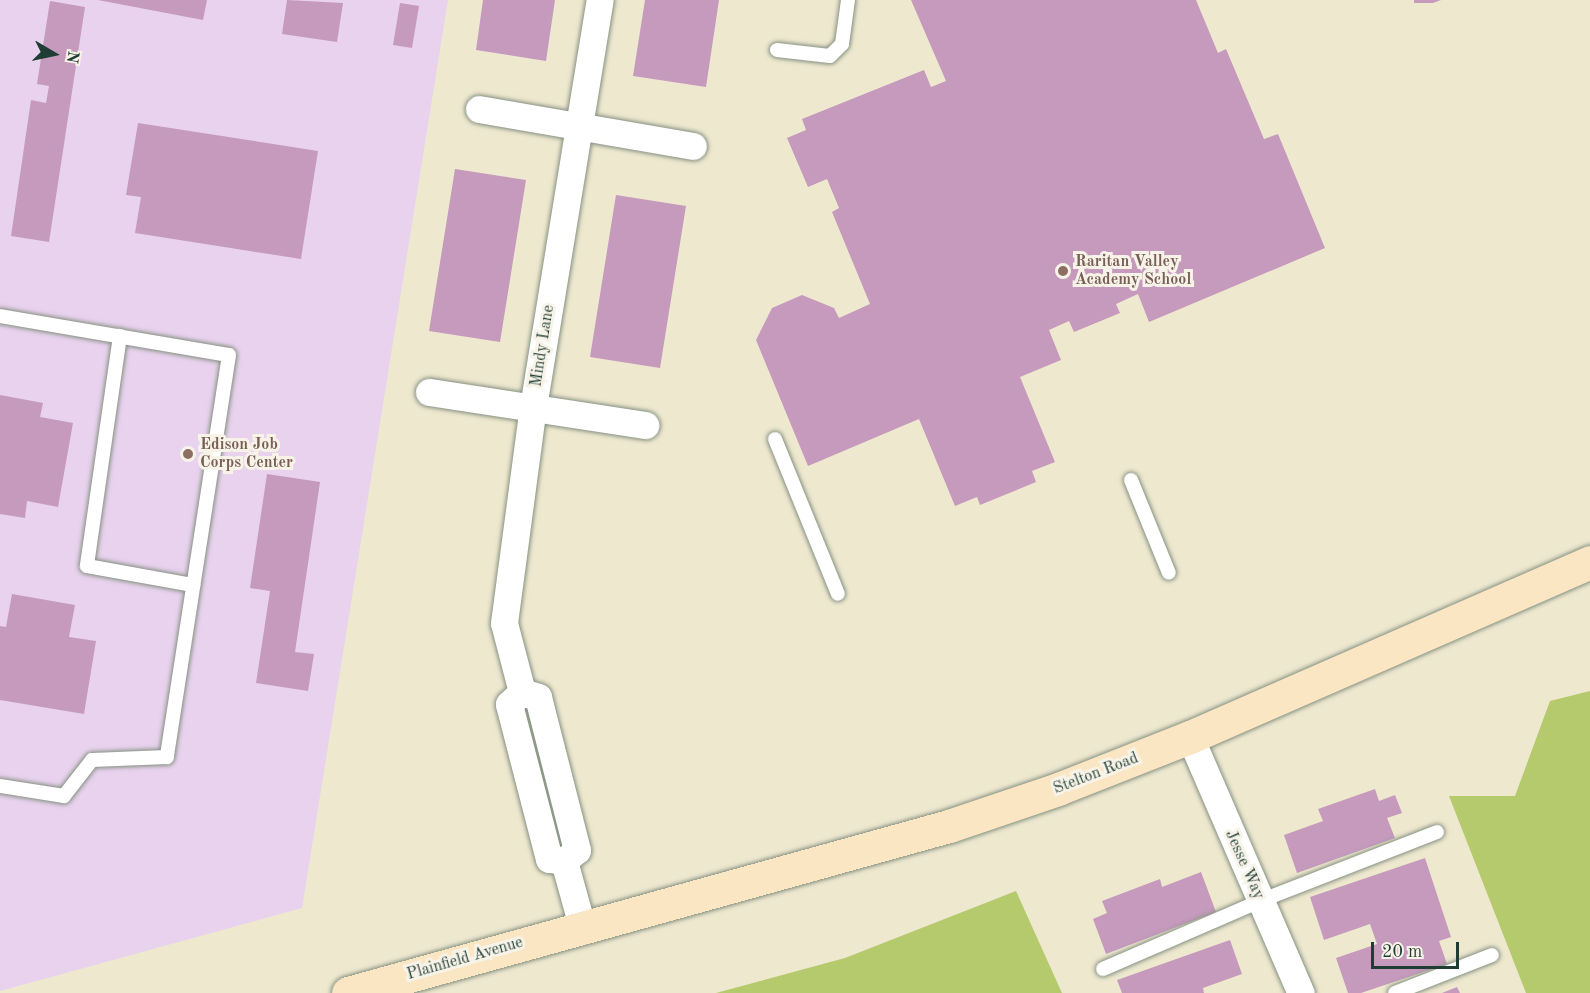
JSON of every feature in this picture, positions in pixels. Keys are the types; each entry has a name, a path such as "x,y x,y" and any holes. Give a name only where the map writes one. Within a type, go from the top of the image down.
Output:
{"main road":[{"name":"Stelton Road","path":"582,926 949,826 1058,789 1191,737 1590,562"},
{"name":"Plainfield Avenue","path":"348,993 582,926"}],"street":[{"name":"Mindy Lane","path":"582,926 564,861 577,850 538,697 522,692 504,623 533,407 600,0"},
{"path":"479,109 693,146"},
{"path":"429,392 645,425"},
{"name":"Jesse Way","path":"1191,737 1301,993"}],"lane":[{"path":"777,50 830,56 842,44 848,0"},
{"path":"0,316 229,355 167,757 92,760 64,796 0,786"},
{"path":"120,336 87,567 194,585"},
{"path":"775,439 838,594"},
{"path":"1131,480 1168,573"},
{"path":"1103,969 1260,901 1437,832"},
{"path":"1395,993 1492,955"}],"shaded area":[{"name":"Edison Job Corps Center","path":"0,0 448,0 302,908 0,991"}],"green space":[{"path":"1590,691 1590,993 1526,993 1449,796 1515,796 1550,701"},
{"path":"1016,891 1062,993 716,993 845,958"}],"building":[{"path":"98,0 207,0 203,20"},
{"path":"287,0 343,3 337,42 282,34"},
{"path":"483,0 555,0 546,61 476,50"},
{"path":"645,0 719,0 706,87 633,76"},
{"name":"Raritan Valley Academy School","path":"911,0 1196,0 1218,53 1226,49 1264,139 1278,134 1325,248 1149,322 1138,294 1116,304 1120,313 1074,332 1069,321 1049,330 1061,360 1020,377 1055,462 1032,471 1036,482 980,505 977,497 955,506 919,419 808,466 756,340 772,308 802,295 834,308 839,318 870,304 832,212 839,208 827,179 808,187 787,138 806,130 802,119 924,70 931,87 946,81"},
{"path":"1414,0 1441,0 1433,3 1414,3"},
{"path":"50,1 85,7 49,242 11,236 31,100 46,103 49,86 37,84"},
{"path":"400,3 419,6 412,48 393,45"},
{"path":"138,123 318,151 301,259 135,233 141,197 126,195"},
{"path":"455,169 526,180 500,342 429,331"},
{"path":"616,195 686,206 660,368 590,357"},
{"path":"0,395 43,403 40,417 73,423 58,507 27,501 25,518 0,514"},
{"path":"267,474 320,482 295,652 314,654 308,691 256,683 270,591 250,588"},
{"path":"12,594 75,605 69,637 96,641 84,714 0,700 0,626 6,627"},
{"path":"1375,789 1379,801 1395,795 1402,813 1387,818 1395,838 1297,873 1284,835 1323,821 1318,809"},
{"path":"1425,858 1451,937 1439,941 1447,964 1361,993 1348,993 1336,958 1377,944 1370,924 1324,940 1310,897"},
{"path":"1201,872 1216,912 1106,954 1093,919 1107,913 1102,901 1160,879 1162,887"},
{"path":"1230,940 1242,974 1203,988 1204,993 1122,993 1117,980"},
{"path":"1457,987 1460,993 1442,993"}],"place":[{"name":"Raritan Valley Academy School","path":"1063,271"},
{"name":"Edison Job Corps Center","path":"188,454"}]}
